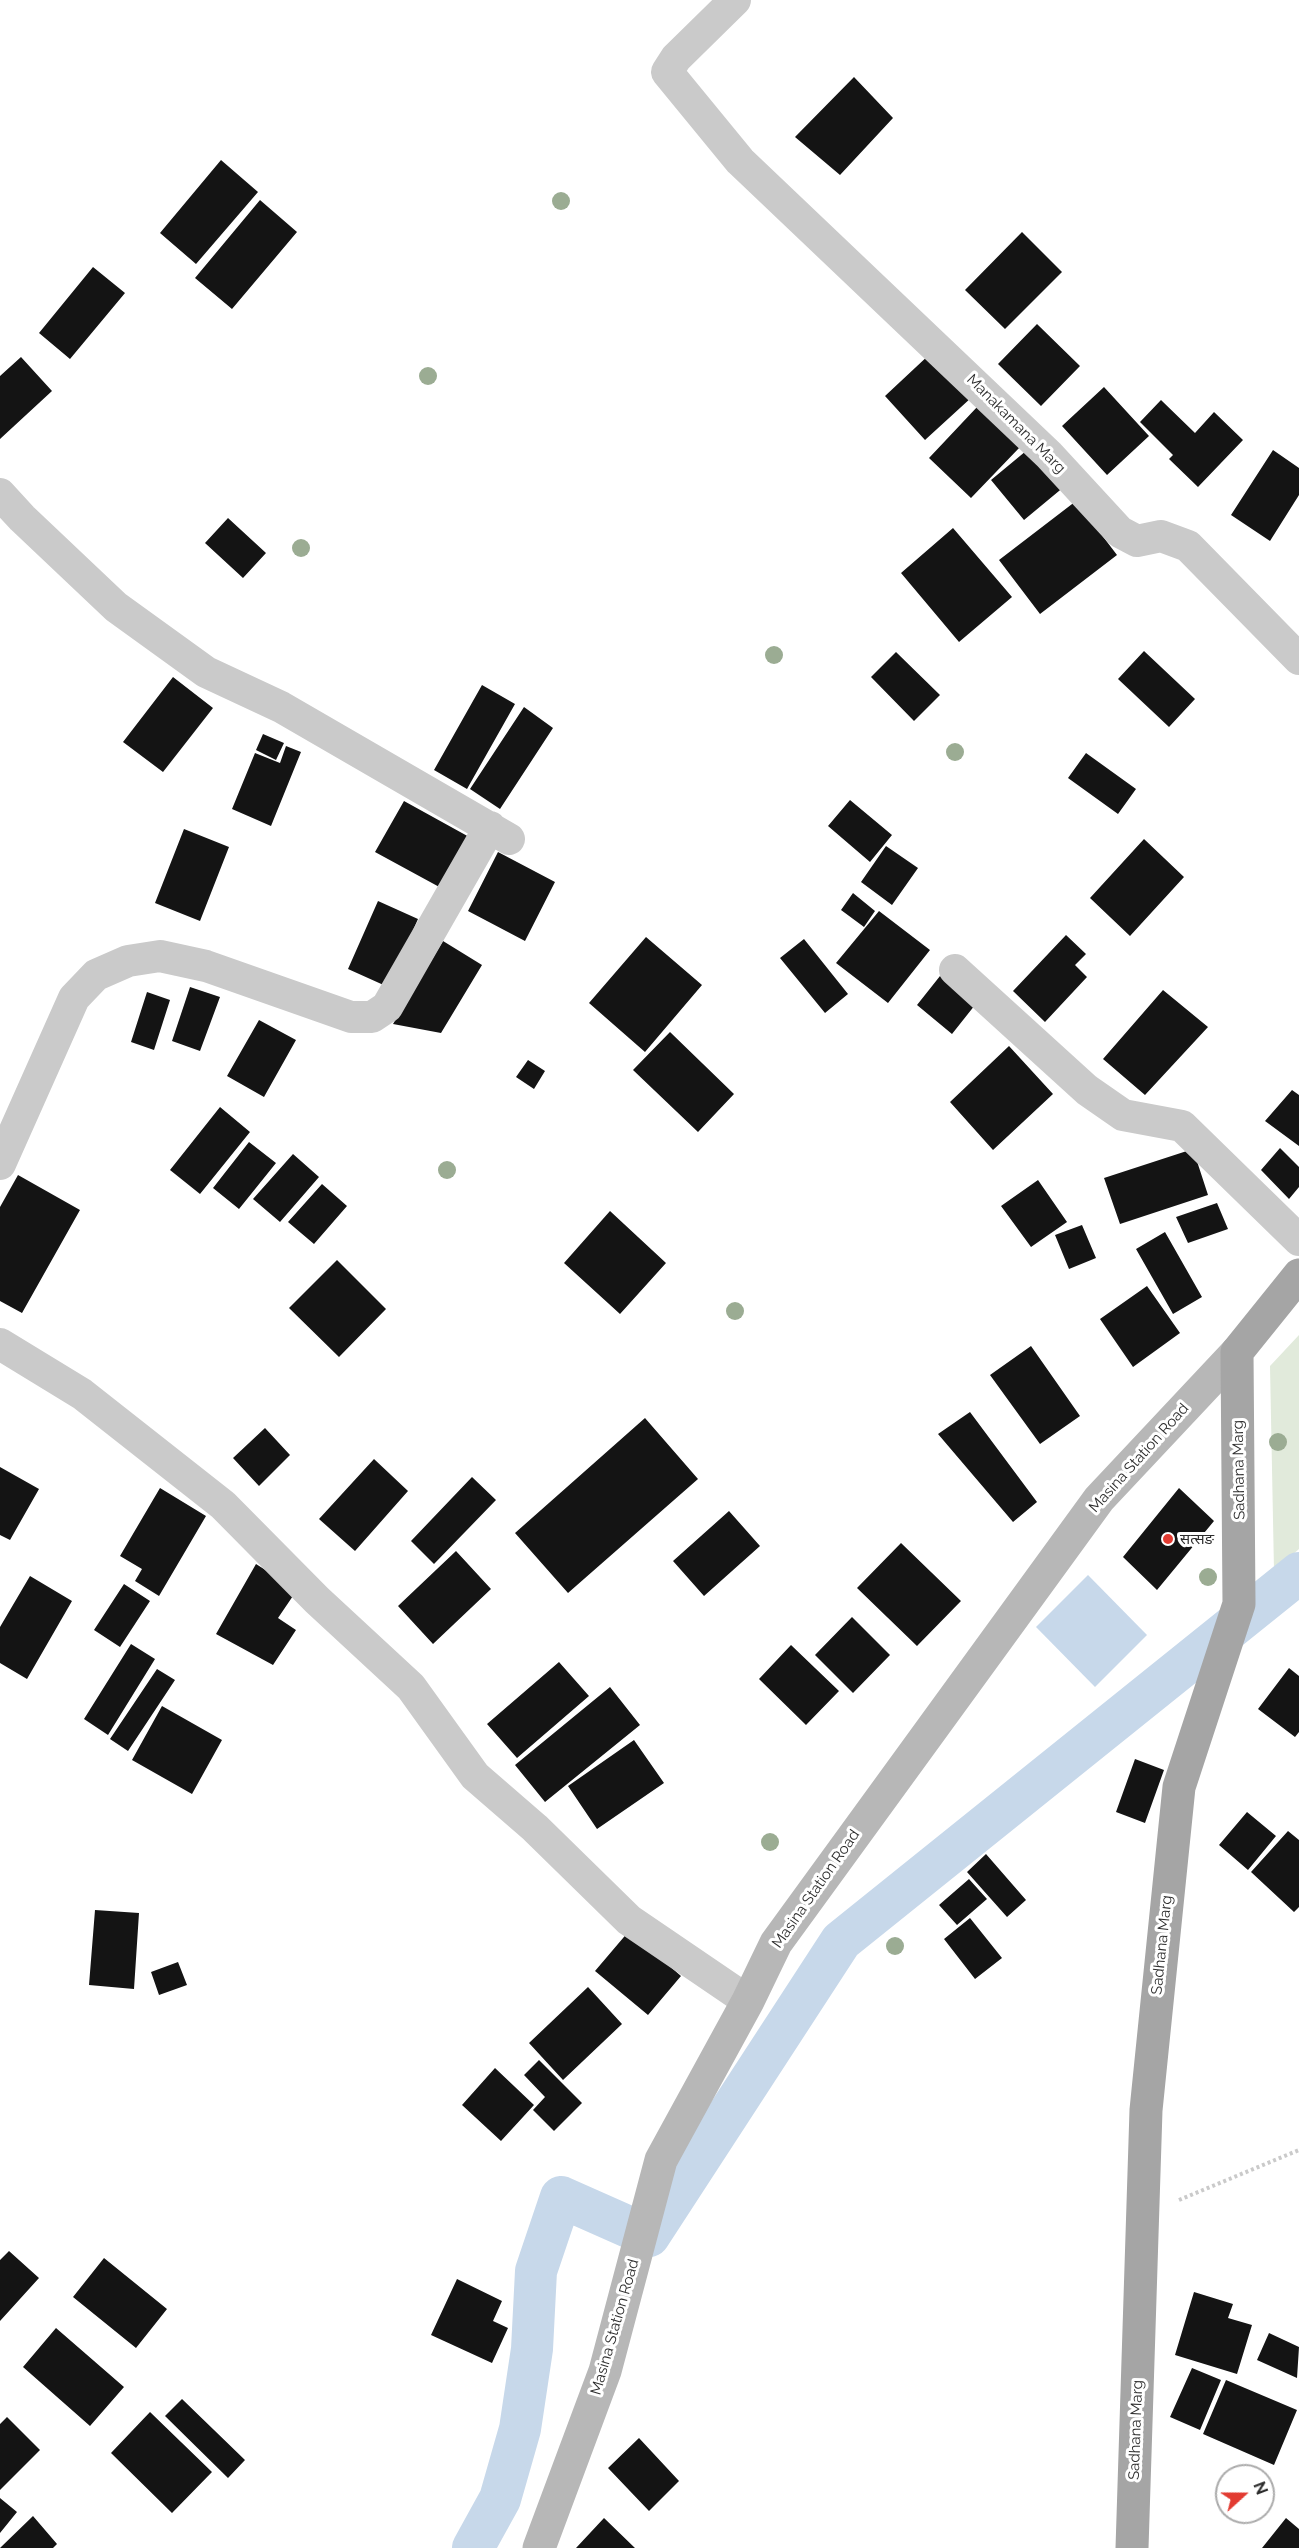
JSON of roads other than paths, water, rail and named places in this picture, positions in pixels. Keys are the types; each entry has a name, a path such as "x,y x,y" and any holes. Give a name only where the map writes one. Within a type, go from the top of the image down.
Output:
{"main road":[{"path":"1237,1352 1299,1275"},
{"name":"Sadhana Marg","path":"1132,2548 1146,2110 1179,1787 1239,1604 1237,1352"}],"street":[{"name":"Manakamana Marg","path":"735,0 676,58 668,72 740,161 1049,455 1120,532 1137,541 1161,536 1188,546 1299,659"},
{"path":"0,495 116,607 206,672 281,707 500,833 387,1007 372,1017 351,1017 206,966 160,956 128,961 96,975 74,998 0,1164"},
{"path":"955,970 1087,1090 1123,1115 1182,1126 1299,1240"},
{"path":"0,1344 82,1394 223,1505 317,1600 411,1687 475,1776 535,1828 629,1920 748,2001"},
{"name":"Masina Station Road","path":"539,2548 605,2371 661,2160 748,2001 776,1943 1098,1499 1237,1352"}],"water":[{"path":"1088,1575 1147,1635 1095,1687 1036,1627"}],"waterway":[{"path":"473,2548 500,2499 520,2429 532,2349 536,2271 561,2197 649,2236 841,1941 1299,1573"}],"place":[{"name":"सत्सङ","path":"1168,1539"}]}
